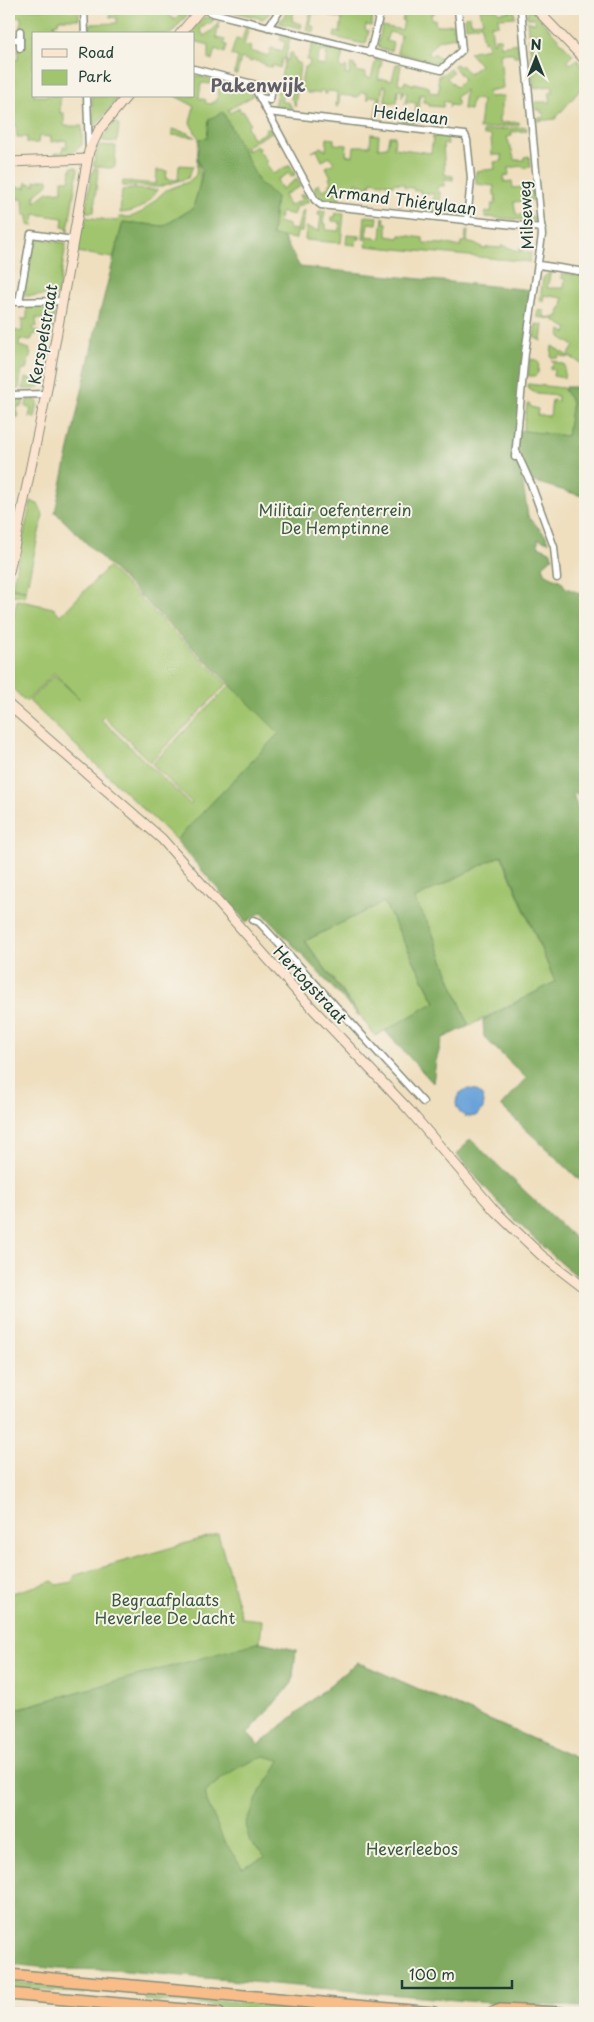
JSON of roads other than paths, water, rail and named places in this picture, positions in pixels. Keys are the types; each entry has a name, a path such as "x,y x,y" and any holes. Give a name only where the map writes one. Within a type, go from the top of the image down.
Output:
{"highway":[{"path":"9,1974 434,2013"},
{"path":"9,1994 219,2013"},
{"path":"492,2013 501,2010 561,2013"}],"street":[{"path":"84,9 85,32"},
{"path":"182,32 202,9 441,70 462,50 458,9"},
{"path":"268,27 281,9"},
{"path":"370,52 381,9"},
{"name":"Milseweg","path":"515,456 525,353 539,265 542,228 521,9"},
{"path":"536,9 585,60"},
{"path":"20,31 20,48"},
{"path":"9,40 20,39"},
{"path":"195,69 272,89 270,100 261,98"},
{"name":"Armand Thiérylaan","path":"253,85 314,200 321,205 542,228"},
{"path":"9,162 88,155 87,98"},
{"name":"Kerspelstraat","path":"9,572 46,394 88,155 99,130 125,98"},
{"name":"Heidelaan","path":"268,112 465,135 471,178 467,221"},
{"path":"19,302 31,234 73,240"},
{"path":"539,265 585,272"},
{"path":"9,302 63,301"},
{"path":"9,396 46,394"},
{"path":"515,449 531,484 554,547 556,578"},
{"name":"Hertogstraat","path":"9,705 162,839 299,994 409,1110 495,1211 541,1255 585,1289"},
{"path":"254,920 259,922 423,1102"}],"water":[{"path":"470,1089 480,1093 484,1103 480,1113 470,1117 460,1113 456,1103 460,1093"}],"district":[{"name":"Pakenwijk","path":"258,84"}],"park label":[{"name":"Militair oefenterrein De Hemptinne","path":"335,518"},
{"name":"Begraafplaats Heverlee De Jacht","path":"165,1608"},
{"name":"Heverleebos","path":"412,1848"}]}
